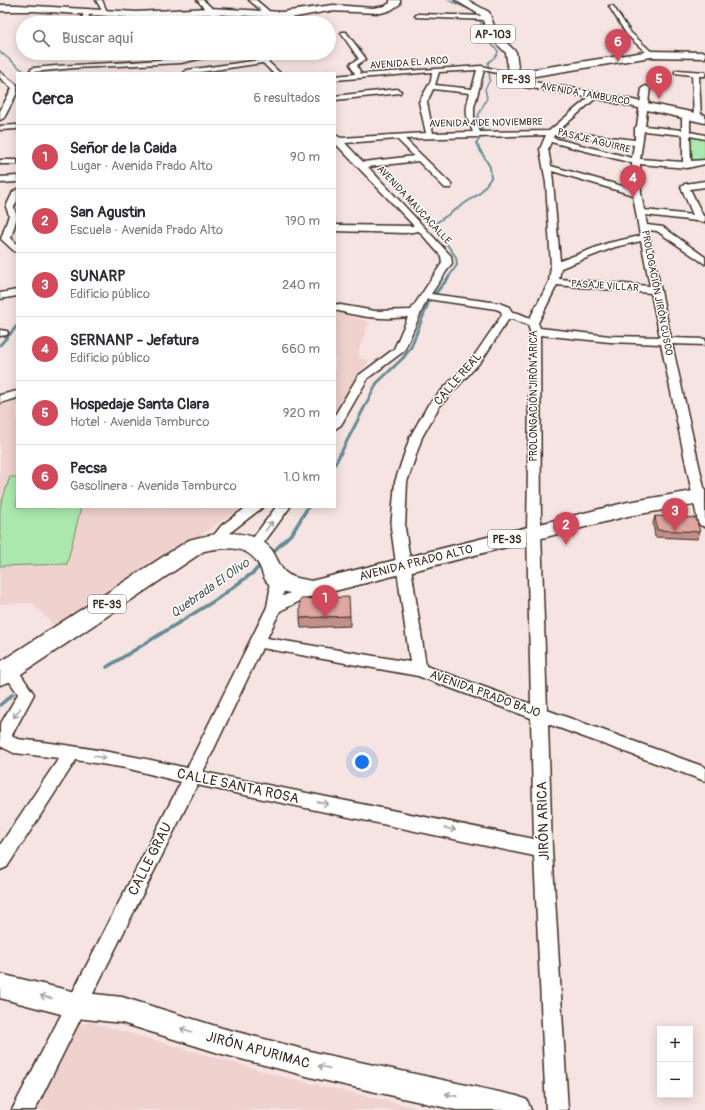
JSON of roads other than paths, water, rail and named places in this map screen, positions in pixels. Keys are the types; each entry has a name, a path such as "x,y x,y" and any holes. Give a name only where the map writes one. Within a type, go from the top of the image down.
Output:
{"main road":[{"path":"138,16 145,14 212,11 277,15 302,14 331,8 358,11 376,10 392,6 395,4 395,0"},
{"name":"AP-103","path":"460,0 482,11 487,18 493,35 511,52 513,67 517,76"},
{"path":"0,8 106,13 117,16"},
{"name":"AVENIDA TAMBURCO","path":"701,118 594,95 525,84 517,81 515,78 517,76 651,54 705,55"},
{"name":"AVENIDA PRADO ALTO","path":"217,540 242,540 267,561 291,585 311,589 404,567 534,532 628,509 702,497"},
{"path":"5,676 205,550 217,540"}],"street":[{"path":"99,0 106,13"},
{"path":"200,0 212,11 214,16"},
{"path":"252,0 267,12 263,14"},
{"path":"612,7 629,34 651,54"},
{"path":"86,16 87,12"},
{"path":"418,16 487,18"},
{"path":"344,33 363,59 353,64 359,76"},
{"path":"33,70 75,63 131,63 186,60"},
{"path":"181,61 188,72 264,61 276,72"},
{"path":"70,72 75,63"},
{"path":"126,72 131,63"},
{"path":"482,133 470,117 470,107 475,91 486,69"},
{"name":"AVENIDA EL ARCO","path":"336,78 436,70 486,69 517,76"},
{"path":"430,135 424,102 431,88 436,70"},
{"path":"677,72 705,74"},
{"path":"0,74 16,88 15,97 0,118"},
{"path":"696,74 695,85 701,118"},
{"path":"431,88 475,91"},
{"name":"PROLOGACIÓN JIRÓN CUSCO","path":"646,88 637,143 637,193 666,340 702,497 705,522"},
{"path":"336,98 397,91"},
{"path":"549,136 594,95"},
{"path":"0,97 15,97"},
{"path":"686,114 685,133 687,166"},
{"path":"0,128 16,127"},
{"path":"639,128 685,133 705,137"},
{"name":"AVENIDA 4 DE NOVIEMBRE","path":"336,140 482,133 549,136 637,143"},
{"name":"PASAJE AGUIRRE","path":"549,136 636,161 687,166 705,162"},
{"name":"PROLONGACIÓN JIRÓN ARICA","path":"534,532 534,327 554,282 556,266 550,183 544,149 549,136"},
{"path":"399,137 448,186"},
{"name":"AVENIDA MAUCACALLE","path":"336,140 443,252 448,263 429,297 415,313 399,351 364,376 336,423"},
{"path":"360,165 420,158"},
{"path":"0,162 16,162"},
{"path":"547,167 637,193"},
{"path":"0,180 16,179"},
{"path":"702,218 692,202 685,186 705,184"},
{"path":"14,212 10,207 16,194"},
{"path":"692,202 705,202"},
{"path":"0,212 14,212"},
{"path":"14,212 6,239 16,247"},
{"path":"641,212 702,218"},
{"path":"644,227 660,229 705,261"},
{"path":"336,228 405,230 421,228"},
{"path":"556,266 616,244 633,239 646,238"},
{"path":"0,250 16,247"},
{"name":"PASAJE VILLAR","path":"554,282 656,290"},
{"path":"0,296 16,293"},
{"path":"429,297 499,306 505,309 508,316 520,316 534,327 571,336 705,342"},
{"path":"336,307 376,316 415,313"},
{"name":"CALLE REAL","path":"419,670 398,528 402,482 416,437 434,405 478,358 497,326 504,318 508,316"},
{"path":"0,399 16,394"},
{"path":"217,540 227,528 255,508"},
{"path":"267,561 284,508"},
{"name":"JIRÓN ARICA","path":"534,532 543,849 557,1110"},
{"name":"CALLE GRAU","path":"23,1110 192,777 274,607 277,590 267,561"},
{"path":"274,607 311,589"},
{"name":"AVENIDA PRADO BAJO","path":"258,642 419,670 705,774"},
{"name":"CALLE SANTA ROSA","path":"5,676 26,694 20,709 7,727 2,738 14,746 72,752 126,761 192,777 543,849"},
{"path":"0,861 72,752"},
{"name":"JIRÓN APURIMAC","path":"0,986 76,1005 122,1010 222,1041 318,1066 517,1110"}],"waterway":[{"name":"Quebrada El Olivo","path":"448,0 473,11 479,17 485,38 498,51 497,55 488,63 490,80 485,89 487,98 478,116 480,121"},
{"path":"0,52 26,72"},
{"name":"Quebrada El Olivo","path":"448,278 457,265 456,257 433,225 480,193 491,178 490,167 476,143 482,135 479,120"},
{"name":"Quebrada El Olivo","path":"336,462 377,383 403,358 411,347 429,301 449,277"},
{"path":"0,345 16,327"},
{"name":"Quebrada El Olivo","path":"270,555 293,532 307,508"},
{"name":"Quebrada El Olivo","path":"107,667 214,601 254,572 262,563"},
{"name":"Quebrada El Olivo","path":"0,705 13,694"}],"place":[{"name":"Pecsa","path":"618,62"},
{"name":"Hospedaje Santa Clara","path":"659,99"},
{"name":"SERNANP - Jefatura","path":"633,198"},
{"name":"SUNARP","path":"675,531"},
{"name":"San Agustin","path":"566,545"},
{"name":"Señor de la Caida","path":"325,618"}]}
